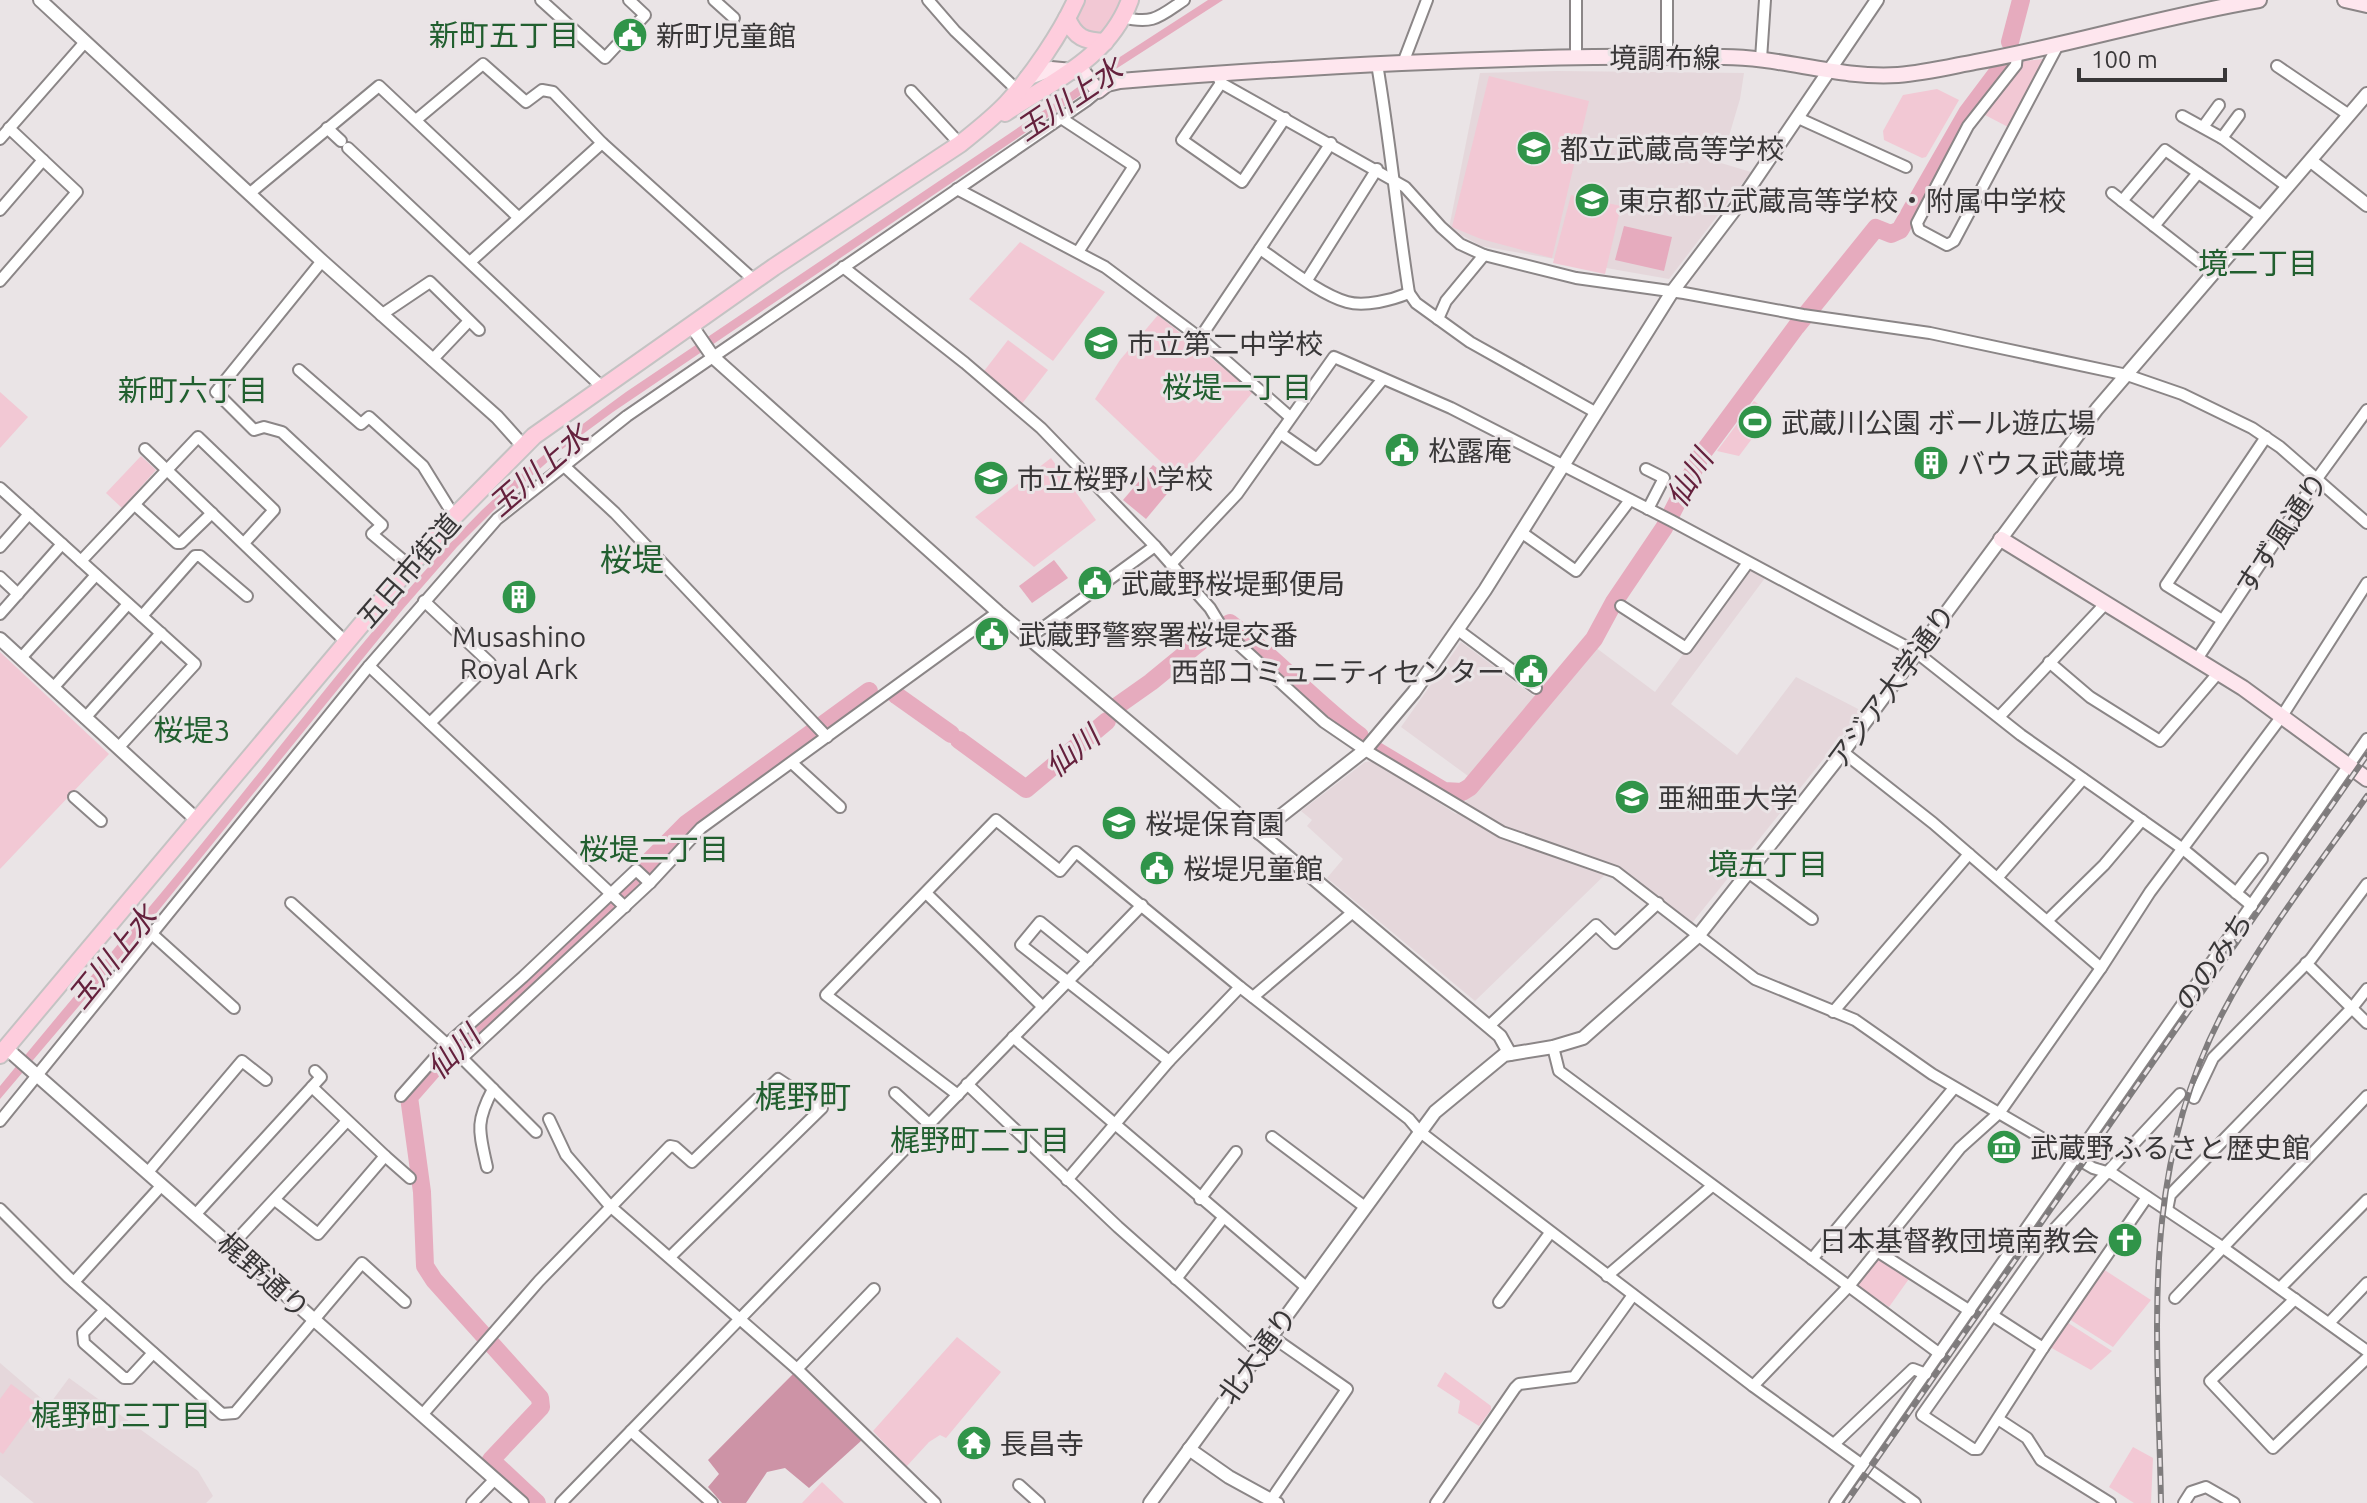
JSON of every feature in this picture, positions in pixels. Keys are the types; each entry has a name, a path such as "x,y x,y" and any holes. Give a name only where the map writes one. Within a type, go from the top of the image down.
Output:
{"main road":[{"name":"五日市街道","path":"8,1053 197,820 410,566 523,446 602,387 694,329 755,281 960,144 1022,85 1076,0"},
{"name":"五日市街道","path":"983,125 1079,71 1105,42 1130,0"},
{"name":"境調布線","path":"1096,89 1120,81 1218,78 1377,64 1576,58 1761,59 1830,71 1904,74 2058,45 2205,6 2259,0"},
{"path":"2345,0 2367,5"},
{"path":"1067,18 1071,28 1082,39 1105,42"},
{"path":"1052,41 1058,61 1079,71 1096,89"},
{"path":"1022,85 1051,69 1079,71"},
{"path":"2001,539 2219,672 2367,779"}],"street":[{"path":"40,0 381,315 497,417 523,446"},
{"path":"541,0 605,58 645,15 629,0"},
{"path":"714,0 734,18"},
{"path":"928,0 955,31 1022,85"},
{"path":"1122,17 1153,21 1184,0"},
{"path":"1576,0 1576,58"},
{"path":"1667,0 1667,57"},
{"path":"1761,59 1765,0"},
{"path":"1259,833 1365,750 1414,692 1458,630 1672,292 1798,118 1877,0"},
{"path":"1403,63 1424,1"},
{"path":"0,139 85,42"},
{"path":"2017,54 2016,65 1968,126 1919,220 1919,230 1941,243 1947,245 1954,241 2058,45"},
{"path":"416,120 483,64 526,102 542,90 553,92 602,143 755,281"},
{"path":"1377,64 1409,293 1416,303 1470,342 1595,412"},
{"path":"2277,66 2349,115"},
{"path":"1285,118 1242,182 1182,140 1218,78 1377,169 1395,176 1460,244 1484,255 1576,278 1930,333 2127,375 2182,394 2266,437 2367,523"},
{"path":"249,194 379,86 518,217"},
{"path":"0,1121 35,1073 369,666 497,519 627,416 1061,118 1096,89"},
{"path":"911,91 960,144"},
{"name":"アジア大学通り","path":"1365,1207 1419,1131 1453,1096 1495,1061 1510,1054 1575,1042 1589,1034 1698,936 1843,752 2097,409 2367,94"},
{"path":"2203,127 2219,105"},
{"path":"2222,138 2239,115"},
{"path":"2182,116 2222,138 2288,187"},
{"path":"1061,118 1134,166 1078,252"},
{"path":"1798,118 1906,167"},
{"path":"0,281 77,192 9,128"},
{"path":"327,128 602,387"},
{"path":"470,262 602,143"},
{"path":"1200,338 1331,143"},
{"path":"2122,201 2165,150 2262,217"},
{"path":"0,210 43,160"},
{"path":"2311,161 2367,205"},
{"path":"1307,280 1377,169"},
{"path":"2154,226 2198,173"},
{"path":"957,189 1105,267 1200,338 1290,417"},
{"path":"2112,193 2214,273"},
{"path":"1260,249 1334,297 1350,303 1394,299 1409,293"},
{"path":"1438,319 1446,301 1484,255"},
{"path":"322,261 216,392 254,430 264,427 282,432 382,525 372,534 410,566"},
{"path":"843,267 965,363 1041,428 1155,546 1218,619 1224,631 1324,722 1502,832 1616,872 1755,979 1855,1020 1954,1088 2076,1157 2113,1174 2222,1247 2367,1351"},
{"path":"381,315 430,282 479,330"},
{"path":"432,360 469,321"},
{"path":"694,329 712,355 998,612 1489,1026 1505,1041 1510,1054"},
{"path":"1171,564 1237,494 1334,357 1451,408 1916,652 2083,779 2183,849 2252,906"},
{"path":"299,370 361,424 369,417 423,466 454,516"},
{"path":"1280,433 1317,459 1382,380"},
{"name":"すず風通り","path":"2197,659 2316,480 2367,410"},
{"path":"81,561 198,437 274,510 244,543"},
{"path":"2222,620 2166,585 2266,437"},
{"path":"145,449 346,642"},
{"path":"563,465 615,513 824,733"},
{"path":"1646,469 1664,478 1648,509"},
{"path":"0,488 195,664 118,748"},
{"path":"1521,532 1576,571 1630,500"},
{"path":"135,505 177,543 181,543 212,513"},
{"path":"0,547 29,514"},
{"path":"0,614 62,544"},
{"path":"1029,638 1155,546"},
{"path":"142,616 195,556 200,556 247,596"},
{"path":"1621,606 1686,648 1747,564"},
{"path":"21,658 96,575"},
{"path":"0,577 18,594"},
{"path":"1753,1386 1849,1286 1960,1148 2000,1112 2150,892 2282,716 2367,583"},
{"path":"424,601 490,663 430,723"},
{"path":"1999,717 2106,603"},
{"path":"53,688 128,604"},
{"path":"460,1056 625,907 701,828 792,763 824,733 998,612"},
{"path":"1458,630 1536,688"},
{"path":"85,718 161,633"},
{"path":"0,639 197,820"},
{"path":"2049,662 2090,697 2160,741 2219,672"},
{"path":"369,666 625,907"},
{"name":"ののみち","path":"1835,1503 2367,739"},
{"path":"1843,752 1998,877 2101,968"},
{"path":"792,763 840,807"},
{"path":"1998,877 2083,779"},
{"path":"74,797 101,821"},
{"path":"958,1095 826,995 996,820 1060,871 1076,852 1240,987 1409,1119 1419,1131 1550,1233 1915,1503"},
{"path":"2048,920 2104,865 2142,820"},
{"path":"1833,1012 1969,854"},
{"path":"2236,893 2262,859"},
{"path":"401,1096 447,1044 636,870 650,883"},
{"path":"1749,873 1812,919"},
{"path":"2194,1098 2213,1058 2306,963 2367,884"},
{"path":"926,893 1043,1007"},
{"path":"291,903 460,1056 536,1132"},
{"path":"1489,1026 1596,925 1615,943 1658,903"},
{"path":"561,1503 1142,905"},
{"path":"1253,997 1353,912"},
{"path":"1088,961 1040,922 1021,945 1169,1061"},
{"path":"152,934 234,1008"},
{"path":"2306,963 2367,1023"},
{"path":"1067,1180 1169,1061 1240,987"},
{"path":"2167,1210 2170,1195 2367,989"},
{"path":"1013,1037 1306,1287"},
{"path":"1553,1047 1559,1071 1940,1354"},
{"name":"梶野通り","path":"8,1053 35,1073 522,1503"},
{"path":"148,1172 242,1061 266,1080"},
{"path":"195,1215 321,1077 315,1071"},
{"path":"422,1415 488,1338 670,1146 692,1162 778,1079 822,1108 670,1257"},
{"path":"967,1084 1067,1180 1259,1352"},
{"path":"312,1087 410,1178"},
{"path":"1812,1259 1954,1088"},
{"path":"487,1167 479,1129 480,1112 493,1089"},
{"path":"895,1093 929,1124"},
{"path":"2147,1197 1978,1449 1973,1449 1922,1415 2048,1236 2180,1094"},
{"path":"2175,1298 2367,1096"},
{"path":"549,1119 566,1155 610,1206 797,1369 935,1503"},
{"path":"231,1246 347,1121"},
{"path":"1272,1137 1365,1207"},
{"path":"1200,1199 1236,1152"},
{"path":"275,1200 318,1234 385,1156"},
{"path":"74,1282 162,1185"},
{"path":"1607,1276 1712,1186"},
{"path":"2280,1288 2367,1200"},
{"name":"北大通り","path":"1150,1503 1365,1207"},
{"path":"0,1209 74,1282 222,1414 235,1413 362,1263 405,1302"},
{"path":"1176,1279 1223,1218"},
{"path":"1499,1302 1550,1233"},
{"path":"1877,1251 1970,1311"},
{"path":"2329,1323 2367,1283"},
{"path":"797,1369 874,1289"},
{"path":"1436,1503 1515,1388 1519,1384 1574,1377 1633,1295"},
{"path":"2295,1299 2210,1381 2273,1448 2367,1358"},
{"path":"105,1310 83,1333 84,1343 124,1378 130,1378 153,1353"},
{"path":"1992,1315 2043,1348"},
{"path":"1189,1449 1229,1477 1274,1502 1347,1389 1271,1336"},
{"path":"1834,1444 1913,1369 1926,1374"},
{"path":"1998,1419 2027,1438 2041,1460 2110,1503"},
{"path":"631,1431 712,1503"},
{"path":"472,1503 495,1479"},
{"path":"1019,1485 1039,1503"},
{"path":"2184,1503 2191,1492 2206,1487 2234,1503"}],"shaded area":[{"path":"1081,0 1125,0 1108,36 1084,33 1073,20"},
{"path":"2043,59 2010,128 1985,115 2024,61"},
{"name":"東京都立武蔵高等学校・附属中学校","path":"1480,73 1744,73 1740,99 1721,163 1751,172 1669,279 1481,246 1449,228"},
{"path":"1489,76 1589,101 1552,258 1481,239 1452,227"},
{"path":"1937,89 1959,100 1926,157 1922,158 1884,140 1883,131 1903,95"},
{"path":"1571,195 1621,206 1605,274 1553,263"},
{"path":"1020,242 1105,292 1053,361 969,299"},
{"path":"1158,315 1253,392 1179,479 1095,399 1120,360"},
{"path":"1008,340 1048,370 1021,405 981,375"},
{"path":"0,392 28,417 0,448"},
{"path":"1754,401 1772,414 1753,440 1739,456 1717,451"},
{"path":"141,456 156,470 122,508 106,493"},
{"path":"1051,458 1096,520 1034,567 975,517"},
{"name":"亜細亜大学","path":"1747,568 1765,578 1671,704 1737,755 1796,677 1862,711 1692,923 1615,865 1475,1001 1327,878 1343,859 1307,826 1312,820 1301,811 1365,762 1374,761 1456,814 1479,784 1401,727 1461,642 1546,705 1595,647 1655,692"},
{"path":"0,652 109,754 0,869"},
{"path":"1877,1254 1911,1276 1889,1307 1854,1283"},
{"path":"2103,1269 2151,1300 2113,1347 2069,1319"},
{"path":"2065,1321 2112,1351 2091,1370 2048,1346"},
{"path":"957,1337 1001,1372 946,1438 940,1435 929,1442 906,1467 873,1431"},
{"path":"0,1363 49,1405 69,1378 198,1471 213,1496 206,1503 34,1503 0,1475"},
{"path":"1445,1372 1491,1406 1479,1426 1458,1413 1460,1401 1437,1386"},
{"path":"793,1374 862,1440 809,1488 785,1468 767,1472 746,1503 722,1503 708,1487 719,1474 708,1460"},
{"path":"11,1384 39,1405 3,1454 0,1452 0,1399"},
{"path":"2133,1447 2153,1458 2151,1503 2134,1503 2109,1487"},
{"path":"822,1482 844,1503 802,1503"}],"water":[{"name":"玉川上水","path":"1208,0 1223,0 1108,74 613,412 561,450 499,505 403,609 124,953 0,1099 0,1086 193,855 347,663 447,547 498,495 551,449 626,392"},
{"path":"1624,226 1672,237 1664,271 1615,260"},
{"path":"1153,465 1176,483 1146,519 1123,500"},
{"path":"1054,560 1068,578 1032,603 1019,586"}],"waterway":[{"name":"仙川","path":"2010,42 2021,0"},
{"name":"仙川","path":"1377,751 1444,791 1462,792 1470,787 1594,639 1614,602 1664,528 1702,454 1796,327 1876,228 1891,234 1900,230 1967,113 2003,65"},
{"name":"仙川","path":"1117,706 1212,632 1230,623 1360,736"},
{"name":"仙川","path":"537,1503 491,1460 541,1407 540,1398 434,1280 425,1266 422,1192 409,1097 444,1057 559,952 686,824 869,691"},
{"name":"仙川","path":"896,695 951,734"},
{"name":"仙川","path":"959,740 1026,789 1107,721"}],"railway":[{"path":"1846,1503 2367,755"},
{"path":"2161,1503 2157,1314 2159,1254 2165,1193 2177,1134 2195,1074 2238,985 2254,957 2367,796"}],"place":[{"name":"新町児童館","path":"630,35"},
{"name":"都立武蔵高等学校","path":"1534,148"},
{"name":"東京都立武蔵高等学校・附属中学校","path":"1592,200"},
{"name":"市立第二中学校","path":"1101,343"},
{"name":"武蔵川公園 ボール遊広場","path":"1755,422"},
{"name":"松露庵","path":"1402,450"},
{"name":"バウス武蔵境","path":"1931,463"},
{"name":"市立桜野小学校","path":"991,478"},
{"name":"武蔵野桜堤郵便局","path":"1095,583"},
{"name":"Musashino Royal Ark","path":"519,597"},
{"name":"武蔵野警察署桜堤交番","path":"992,634"},
{"name":"西部コミュニティセンター","path":"1531,671"},
{"name":"亜細亜大学","path":"1632,797"},
{"name":"桜堤保育園","path":"1119,823"},
{"name":"桜堤児童館","path":"1157,868"},
{"name":"武蔵野ふるさと歴史館","path":"2004,1147"},
{"name":"日本基督教団境南教会","path":"2125,1240"},
{"name":"長昌寺","path":"974,1443"}],"district":[{"name":"新町五丁目","path":"504,35"},
{"name":"境二丁目","path":"2258,263"},
{"name":"桜堤一丁目","path":"1237,387"},
{"name":"新町六丁目","path":"193,390"},
{"name":"桜堤","path":"632,559"},
{"name":"桜堤3","path":"192,730"},
{"name":"桜堤二丁目","path":"654,849"},
{"name":"境五丁目","path":"1768,864"},
{"name":"梶野町","path":"803,1096"},
{"name":"梶野町二丁目","path":"980,1140"},
{"name":"梶野町三丁目","path":"121,1415"}]}
